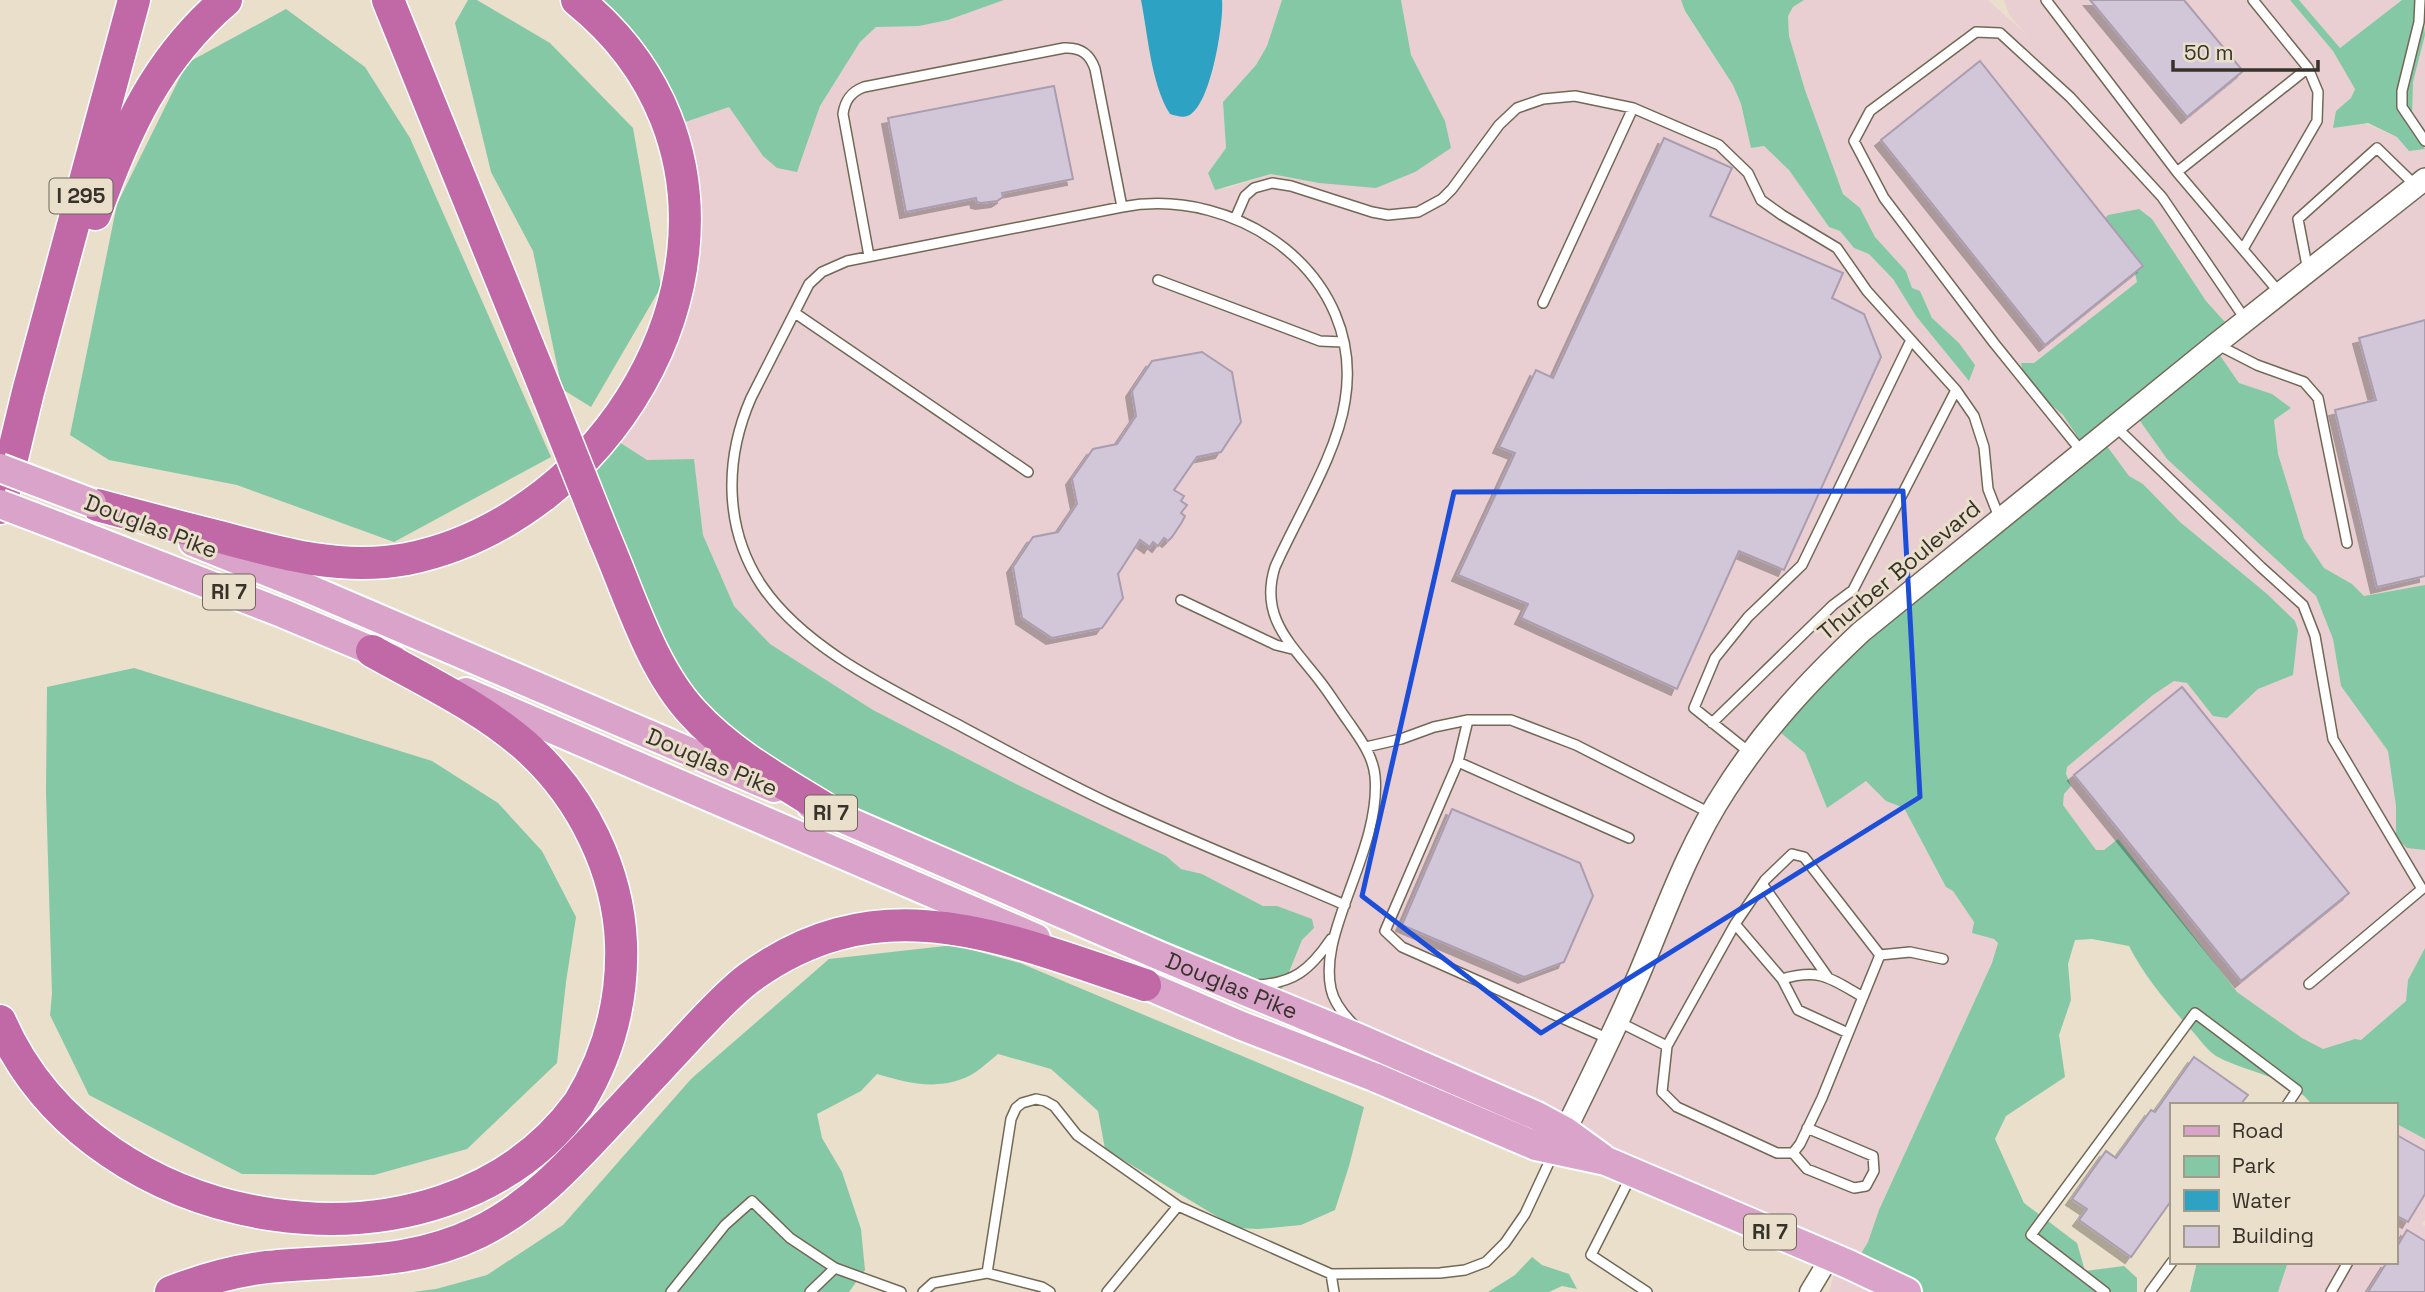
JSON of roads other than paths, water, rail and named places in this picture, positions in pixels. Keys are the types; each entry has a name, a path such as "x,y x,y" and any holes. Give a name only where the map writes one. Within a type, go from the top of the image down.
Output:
{"highway":[{"name":"I 295","path":"0,506 28,392 134,0"},
{"path":"28,392 39,370 103,191 132,121 149,89 176,50 208,15 226,0"},
{"path":"94,504 296,556 343,563 386,562 429,554 485,532 539,498 590,452 631,400 663,335 682,270 685,207 676,149 653,93 616,38 577,0"},
{"path":"390,5 604,536 659,663 691,712 734,750 832,813"},
{"path":"0,1021 44,1093 78,1130 109,1156 147,1183 175,1197 204,1210 260,1227 297,1232 343,1233 371,1232 420,1223 465,1206 487,1194 507,1181 544,1148 560,1131 589,1087 610,1038 616,1013 621,973 621,934 607,869 591,833 563,786 529,750 490,719 372,651"},
{"path":"171,1292 219,1276 267,1267 346,1264 402,1258 480,1232 523,1205 565,1169 732,992 783,956 824,939 860,929 897,925 971,930 1023,944 1145,985"}],"main road":[{"name":"Douglas Pike","path":"0,468 305,587 1224,984 1388,1051 1538,1116 1560,1141"},
{"name":"Douglas Pike","path":"0,506 187,575 372,651 1242,1026 1374,1077 1518,1139 1560,1141 1908,1292"}],"street":[{"name":"Thurber Boulevard","path":"1560,1141 1614,1030 1663,914 1711,813 1750,753 1808,683 1861,632 2420,182"},
{"path":"1809,1292 1830,1257"}],"lane":[{"path":"2046,0 2177,172 2280,294"},
{"path":"2243,249 2317,121 2318,92 2308,68 2253,0"},
{"path":"2420,0 2419,22 2402,91 2402,107 2425,141"},
{"path":"2082,452 1994,343 1884,198 1854,141 1870,111 1976,32 2000,33 2070,97 2162,197 2246,320"},
{"path":"869,256 843,114 851,94 878,84 1064,48 1085,52 1096,69 1122,207"},
{"path":"2177,172 2308,68"},
{"path":"1235,219 1245,196 1254,188 1272,183 1291,186 1372,212 1388,215 1418,212 1442,200 1499,125 1517,108 1543,99 1576,96 1633,108 1719,145 1748,173 1760,200 1838,248 1867,291 1956,390 1974,416 1984,447 1988,489 2000,519"},
{"path":"1543,303 1633,108"},
{"path":"2308,272 2298,219 2377,148 2420,182"},
{"path":"1345,905 1112,805 1052,775 861,672 818,642 783,612 761,584 746,554 732,506 731,469 743,416 810,284 822,272 838,263 869,256 1150,203 1195,207 1235,219 1272,238 1303,263 1327,298 1338,324 1343,342 1347,385 1340,424 1272,577 1271,597 1281,633 1366,747 1374,774 1374,805 1345,905 1334,934 1330,981 1334,999 1340,1009 1358,1029 1388,1051"},
{"path":"1158,280 1320,341 1343,342"},
{"path":"795,313 1028,472"},
{"path":"1750,753 1695,708 1715,657 1748,617 1802,565 1911,340"},
{"path":"2216,344 2257,365 2304,382 2318,398 2347,543"},
{"path":"1712,723 1833,605 1853,590 1956,390"},
{"path":"2115,426 2260,567 2304,605 2315,636 2333,739 2421,890 2309,984"},
{"path":"1181,600 1276,645 1293,649"},
{"path":"1366,747 1468,720 1511,720 1576,745 1711,813"},
{"path":"1468,720 1458,762 1385,931 1402,947 1614,1030 1667,1046"},
{"path":"1458,762 1629,838"},
{"path":"1807,1128 1873,1156 1874,1171 1866,1186 1854,1188 1807,1169 1793,1153 1777,1153 1677,1107 1662,1092 1667,1046 1735,924 1763,885 1792,854 1804,857 1880,955"},
{"path":"1763,885 1827,976"},
{"path":"1735,924 1782,979 1798,1010 1847,1033"},
{"path":"1224,984 1267,985 1290,980 1313,962 1334,934"},
{"path":"1880,955 1910,952 1943,959"},
{"path":"1793,1153 1807,1128 1880,955"},
{"path":"1782,979 1803,973 1827,976 1863,997"},
{"path":"2105,1292 2031,1235 2194,1013 2297,1090 2288,1103"},
{"path":"987,1273 1011,1119 1016,1108 1028,1100 1045,1101 1054,1106 1077,1135 1178,1206 1331,1274 1440,1273 1465,1270 1486,1262 1505,1243 1525,1213 1560,1141"},
{"path":"1633,1172 1591,1255 1647,1292"},
{"path":"671,1292 725,1225 752,1201 790,1238 835,1268 901,1292"},
{"path":"1107,1292 1178,1206"},
{"path":"2150,1292 2171,1264"},
{"path":"2331,1292 2347,1264"},
{"path":"810,1292 835,1268"},
{"path":"923,1292 933,1283 987,1273 1042,1287 1050,1292"},
{"path":"1331,1274 1334,1292"}],"water":[{"path":"1141,0 1222,0 1215,61 1205,94 1189,116 1170,114 1158,88"}]}
